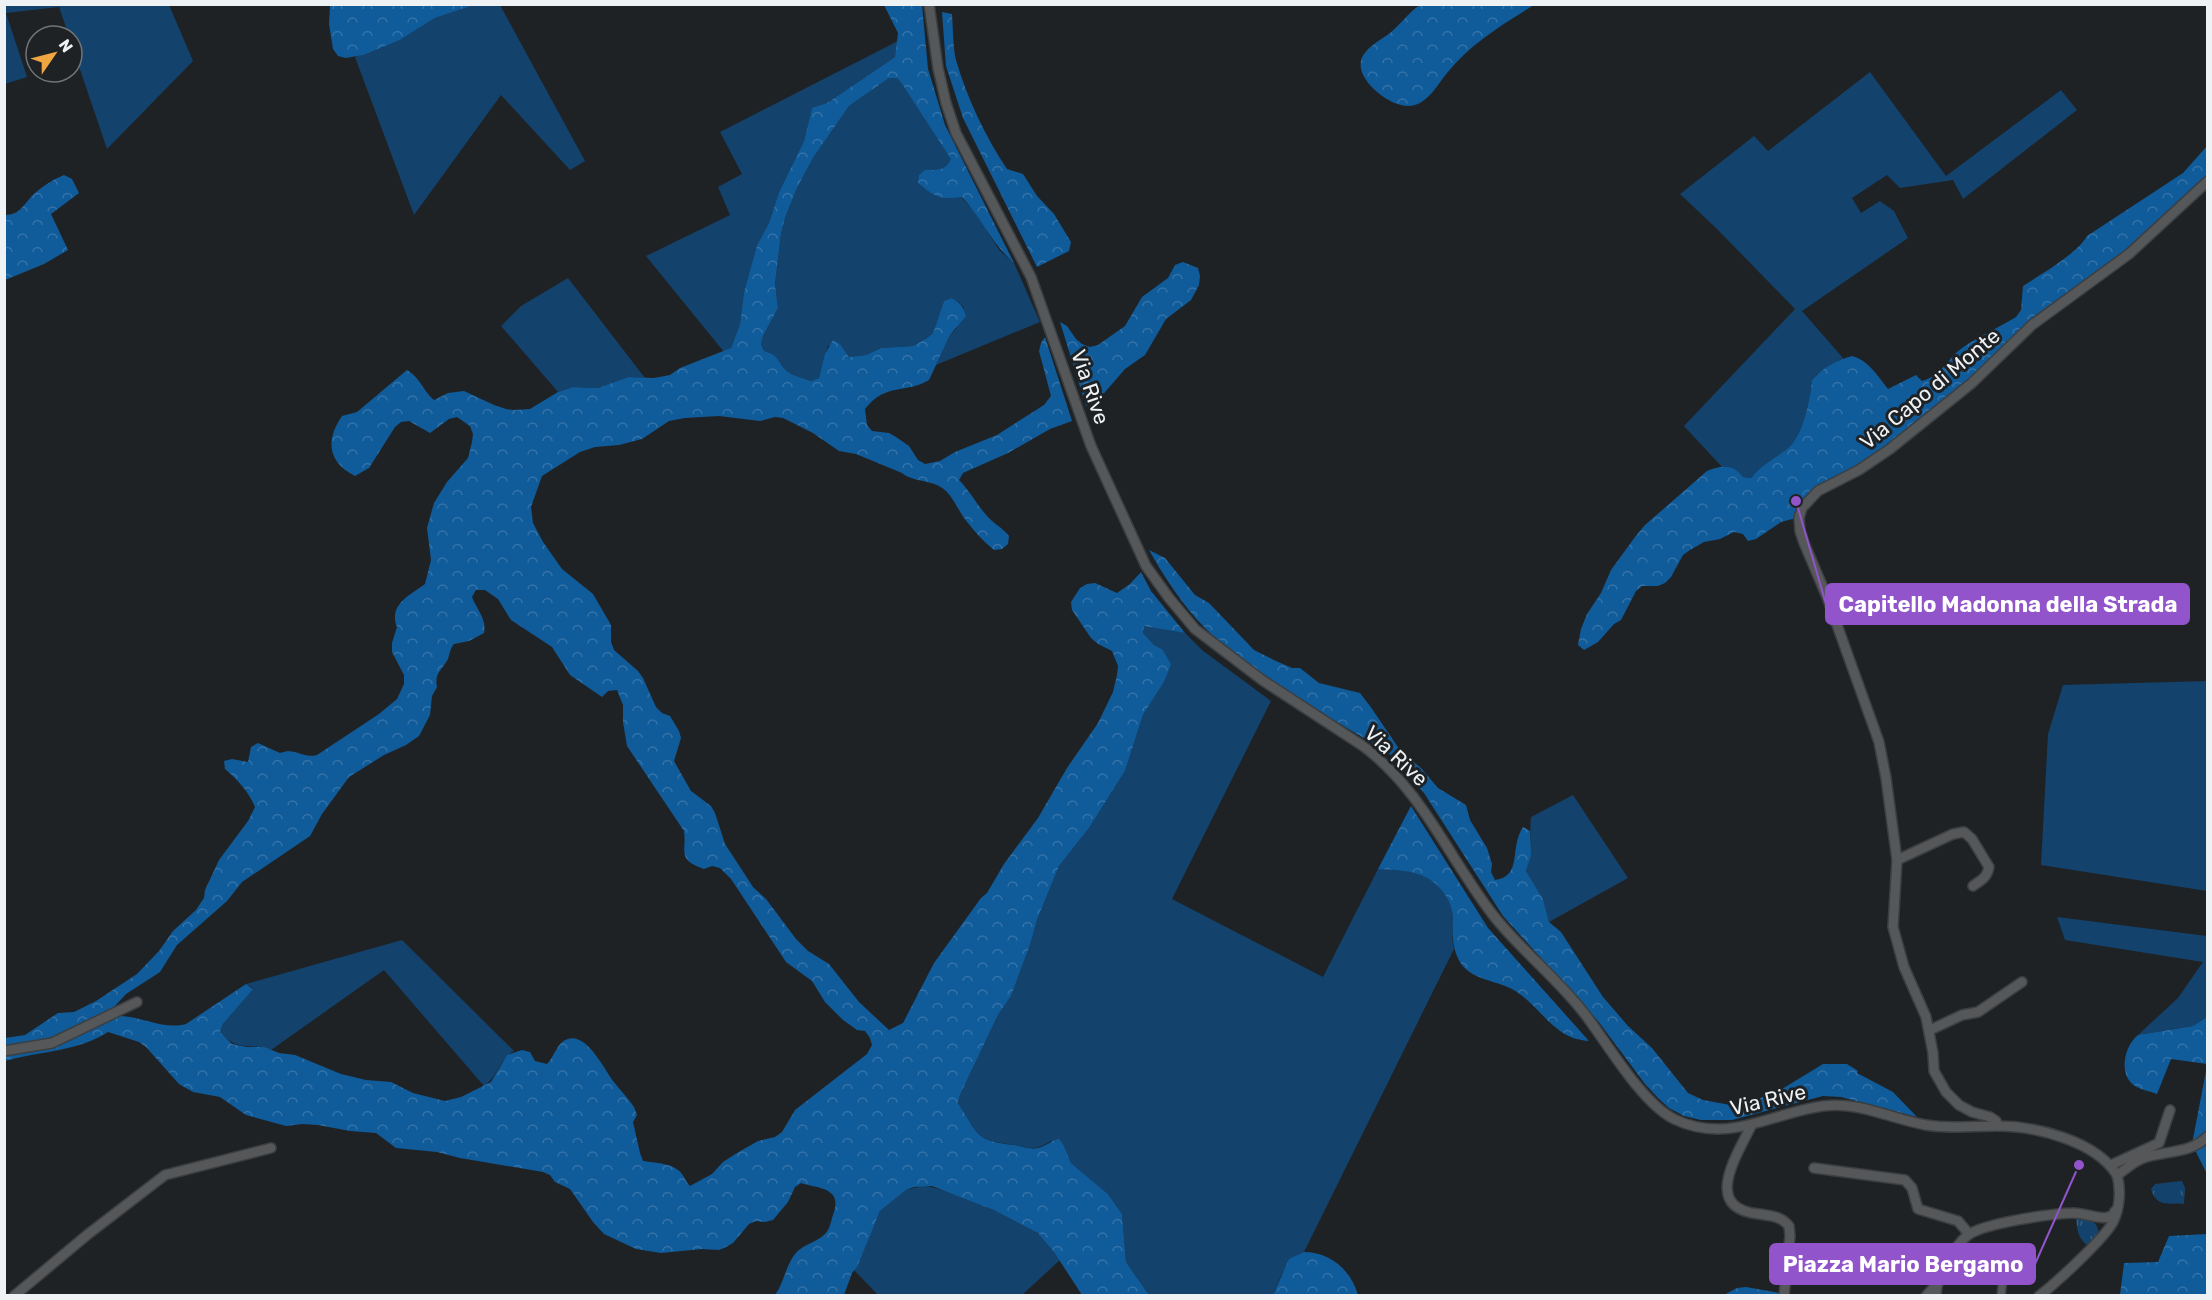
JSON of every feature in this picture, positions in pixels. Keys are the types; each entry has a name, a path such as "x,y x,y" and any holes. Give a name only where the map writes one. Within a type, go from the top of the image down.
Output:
{"street":[{"name":"Via Rive","path":"929,4 938,68 956,133 1031,277 1091,446 1146,566 1195,629 1262,680 1363,746 1405,784 1439,831 1478,895 1495,918 1568,994 1641,1089 1659,1108 1674,1119 1710,1128 1732,1129 1751,1126 1824,1106 1856,1106 1931,1126 1998,1126 2024,1129 2063,1138 2089,1149 2111,1165 2117,1175"},
{"name":"Via Capo di Monte","path":"1998,1126 1996,1121 1990,1117 1972,1112 1959,1104 1946,1092 1934,1071 1930,1030 1904,967 1893,927 1897,860 1887,778 1879,742 1827,597 1800,531 1802,508 1818,491 1859,470 1890,449 1972,383 2032,325 2129,254 2208,181"},
{"path":"1897,860 1953,834 1964,832 1972,839 1989,867 1984,879 1973,886"},
{"path":"1930,1030 1962,1015 1978,1012 2022,982"},
{"path":"4,1051 52,1043 137,1002"},
{"path":"2111,1165 2159,1143 2170,1110"},
{"path":"1751,1126 1737,1154 1726,1185 1727,1195 1732,1205 1738,1210 1778,1217 1788,1226 1790,1236 1784,1296"},
{"path":"2039,1296 2112,1224 2120,1187 2117,1175 2139,1160 2196,1146 2208,1136"},
{"path":"15,1296 87,1235 165,1175 271,1148"},
{"path":"1814,1168 1905,1180 1912,1188 1918,1209 1958,1221 1969,1234"},
{"path":"1926,1296 1938,1282 1954,1250 1969,1234 2013,1221 2072,1213 2108,1218 2116,1209"},
{"path":"2091,1214 2101,1224 2102,1236"},
{"path":"2001,1296 2003,1279"},
{"path":"1936,1294 1938,1282"}],"green space":[{"path":"330,4 474,5 435,18 400,40 363,55 346,58 338,56 333,49 329,24"},
{"path":"4,5 169,5 193,61 107,149 84,81 84,24 65,24 59,7 6,13 24,68 24,78 5,84"},
{"path":"474,5 500,5 585,161 570,170 501,95 414,215 355,57 400,40 435,18"},
{"path":"884,5 922,5 928,69 945,125 1014,263 999,248 962,197 938,196 918,183 919,175 925,170 944,168 951,159 902,84 897,78 889,78 849,106 813,158 797,188 781,234 775,284 778,308 761,344 764,351 776,357 789,373 811,381 819,378 825,354 833,340 840,344 849,357 866,355 881,348 913,346 933,333 944,301 951,298 957,301 966,316 950,335 929,380 881,395 865,409 867,425 872,431 889,433 896,437 909,446 918,460 925,464 940,461 955,452 997,435 1044,405 1051,396 1039,351 1045,337 1072,421 1050,429 1008,453 963,473 959,480 987,516 1009,536 1008,544 1002,549 994,550 971,527 951,497 941,487 912,478 856,454 839,451 813,433 783,418 775,417 760,421 719,416 685,418 669,421 642,439 619,445 595,447 580,452 542,476 531,507 533,523 562,569 593,594 611,625 611,642 614,650 638,671 656,707 662,713 670,716 681,738 674,761 691,791 711,806 725,844 753,887 766,899 796,939 808,951 829,964 859,1002 889,1030 903,1023 934,963 987,893 1004,864 1038,818 1067,768 1098,723 1113,692 1118,666 1112,651 1091,638 1072,610 1071,602 1080,588 1087,584 1095,583 1117,593 1141,572 1151,591 1185,633 1144,626 1143,633 1154,645 1162,649 1171,664 1164,682 1143,715 1125,771 1089,828 1059,866 1037,920 1011,996 998,1015 958,1103 974,1129 984,1138 992,1141 1034,1148 1059,1139 1071,1163 1108,1194 1122,1214 1126,1262 1149,1295 1082,1295 1054,1252 1038,1233 994,1210 932,1186 906,1190 880,1211 844,1295 775,1295 795,1254 826,1233 835,1206 835,1199 828,1191 801,1183 795,1187 788,1202 773,1220 756,1221 749,1224 733,1243 719,1250 702,1249 661,1253 636,1249 604,1234 570,1189 555,1182 550,1175 543,1172 437,1152 396,1148 376,1133 318,1125 286,1126 246,1115 220,1097 193,1092 179,1084 146,1047 139,1042 108,1032 84,1044 5,1061 5,1038 25,1035 58,1013 74,1012 96,1001 137,974 159,951 173,931 196,910 204,898 205,890 219,860 248,821 255,807 242,786 225,769 224,761 232,759 248,762 251,747 258,743 280,753 291,751 307,756 317,755 379,714 397,699 404,684 404,675 392,652 397,627 395,613 402,601 425,584 431,560 427,528 434,503 447,482 468,458 473,434 470,426 457,417 449,419 430,433 409,421 401,422 395,427 369,468 355,476 339,464 332,450 333,434 342,416 357,412 407,370 415,376 434,400 448,393 464,391 506,409 530,409 558,392 573,387 598,388 628,377 654,378 670,375 680,368 731,348 740,324 744,292 757,245 769,223 779,192 804,141 812,108 827,103 895,57 898,33","holes":["476,590 485,590 498,599 511,620 552,647 570,675 602,697 608,691 617,690 623,705 627,746 684,831 686,858 689,862 704,869 712,866 720,868 731,879 786,962 812,981 825,1002 843,1020 857,1030 865,1031 870,1038 872,1045 867,1054 795,1110 782,1132 775,1137 758,1141 737,1153 723,1162 712,1174 690,1186 679,1170 664,1164 643,1161 633,1122 637,1115 634,1107 594,1053 582,1041 575,1039 564,1041 547,1064 535,1061 530,1052 522,1050 507,1055 491,1082 461,1097 445,1101 413,1093 391,1082 366,1080 341,1074 295,1055 279,1053 264,1047 232,1044 220,1032 223,1024 253,989 246,984 186,1024 170,1025 121,1016 115,1006 126,994 160,972 177,945 227,901 242,882 310,836 322,814 349,777 419,736 430,715 438,675 454,644 469,641 484,633 483,619 472,597"]},
{"path":"1420,5 1534,5 1476,44 1456,63 1425,100 1407,106 1388,99 1371,86 1361,69 1361,61 1369,48 1390,33"},
{"path":"942,12 952,14 956,60 960,74 991,143 1007,169 1023,174 1037,196 1054,214 1071,242 1069,251 1037,267 963,118 946,66"},
{"path":"898,41 895,57 827,103 812,109 804,141 779,192 769,223 757,245 744,292 740,324 731,348 724,352 646,256 730,215 718,187 742,174 720,132"},
{"path":"1870,72 1946,176 2061,90 2077,110 1963,199 1953,180 1900,188 1887,175 1852,198 1861,213 1880,201 1894,211 1908,238 1802,311 1843,358 1817,374 1812,380 1805,417 1793,443 1751,478 1743,477 1734,469 1722,467 1684,426 1795,309 1680,194 1754,136 1768,151"},
{"path":"889,78 897,78 902,84 952,159 941,171 933,169 918,183 924,188 961,197 973,210 1000,251 1014,263 1040,322 936,365 950,335 956,329 964,308 951,298 944,301 933,333 927,338 913,346 881,348 866,355 849,357 840,344 828,346 819,378 811,381 789,373 776,357 764,351 761,344 778,308 775,284 785,218 797,188 813,158 849,106"},
{"path":"2207,146 2207,178 2146,237 2068,296 1988,369 1906,436 1824,487 1796,518 1781,522 1756,539 1748,541 1743,534 1734,532 1720,539 1704,542 1690,550 1683,555 1671,577 1665,583 1658,586 1642,586 1636,591 1621,620 1614,624 1598,642 1584,650 1578,645 1587,614 1601,593 1611,570 1645,525 1707,471 1727,467 1736,470 1743,477 1751,478 1763,466 1787,449 1793,443 1801,427 1812,380 1825,368 1852,356 1868,365 1888,389 1916,375 1922,381 1929,379 1962,348 2016,317 2021,310 2023,286 2067,257 2087,236 2183,173"},
{"path":"64,175 72,179 79,193 51,214 68,250 44,264 5,280 5,215 19,211 38,190"},
{"path":"1183,262 1198,268 1200,276 1199,285 1191,300 1166,319 1145,355 1125,369 1099,399 1086,406 1060,322 1067,326 1082,344 1090,347 1098,345 1125,326 1142,297 1168,278 1175,265"},
{"path":"568,278 645,378 628,377 598,388 573,387 558,392 501,326 521,306"},
{"path":"1149,550 1165,558 1195,595 1209,603 1254,650 1292,668 1300,668 1319,683 1360,693 1402,753 1421,768 1438,788 1466,805 1470,820 1487,848 1492,864 1491,872 1495,880 1509,873 1523,827 1530,831 1531,855 1526,871 1543,899 1549,922 1561,932 1603,997 1628,1026 1652,1048 1688,1093 1703,1100 1736,1106 1744,1105 1782,1089 1823,1064 1847,1064 1858,1071 1857,1073 1893,1092 1917,1117 1841,1097 1823,1096 1732,1120 1701,1120 1684,1116 1669,1108 1645,1084 1598,1021 1503,916 1424,793 1394,757 1271,681 1226,647 1189,610"},
{"path":"1144,625 1185,633 1202,650 1271,701 1172,899 1323,977 1378,869 1402,869 1429,878 1443,891 1452,907 1454,949 1304,1252 1288,1264 1273,1295 1149,1295 1126,1262 1122,1214 1108,1194 1071,1163 1064,1146 1051,1141 1030,1148 992,1141 979,1134 958,1103 998,1015 1011,996 1037,920 1059,866 1089,828 1125,771 1143,715 1164,682 1166,675 1162,649 1154,645 1143,633"},
{"path":"2207,681 2207,891 2041,865 2048,734 2063,685"},
{"path":"1573,795 1628,878 1549,922 1543,899 1526,871 1530,850 1531,817"},
{"path":"1411,806 1488,928 1589,1041 1565,1034 1512,989 1470,973 1465,968 1457,957 1454,946 1453,915 1450,904 1433,881 1408,871 1378,869"},
{"path":"2057,917 2207,936 2207,1017 2193,1026 2138,1035 2178,998 2203,962 2065,940"},
{"path":"402,940 514,1051 509,1054 484,1086 384,970 271,1050 232,1043 220,1032 223,1024 253,988 246,984"},
{"path":"2207,1017 2207,1064 2171,1059 2157,1094 2137,1087 2130,1081 2125,1068 2126,1053 2138,1035 2193,1026"},
{"path":"2207,1066 2207,1174 2192,1144"},
{"path":"2182,1181 2185,1188 2184,1204 2163,1203 2153,1195 2151,1189 2155,1184"},
{"path":"923,1186 965,1198 1031,1228 1039,1234 1060,1260 1021,1296 878,1295 854,1270 880,1211 906,1190"},
{"path":"2076,1215 2091,1220 2098,1229 2099,1234 2088,1246 2078,1232"},
{"path":"2207,1234 2207,1295 2120,1295 2124,1263 2158,1262 2169,1236"},
{"path":"1304,1252 1322,1255 1338,1264 1345,1270 1358,1295 1273,1295 1289,1259"},
{"path":"1746,1287 1796,1296 1722,1296 1737,1288"}],"place":[{"name":"Capitello Madonna della Strada","path":"1796,501"},
{"name":"Piazza Mario Bergamo","path":"2079,1165"}]}
